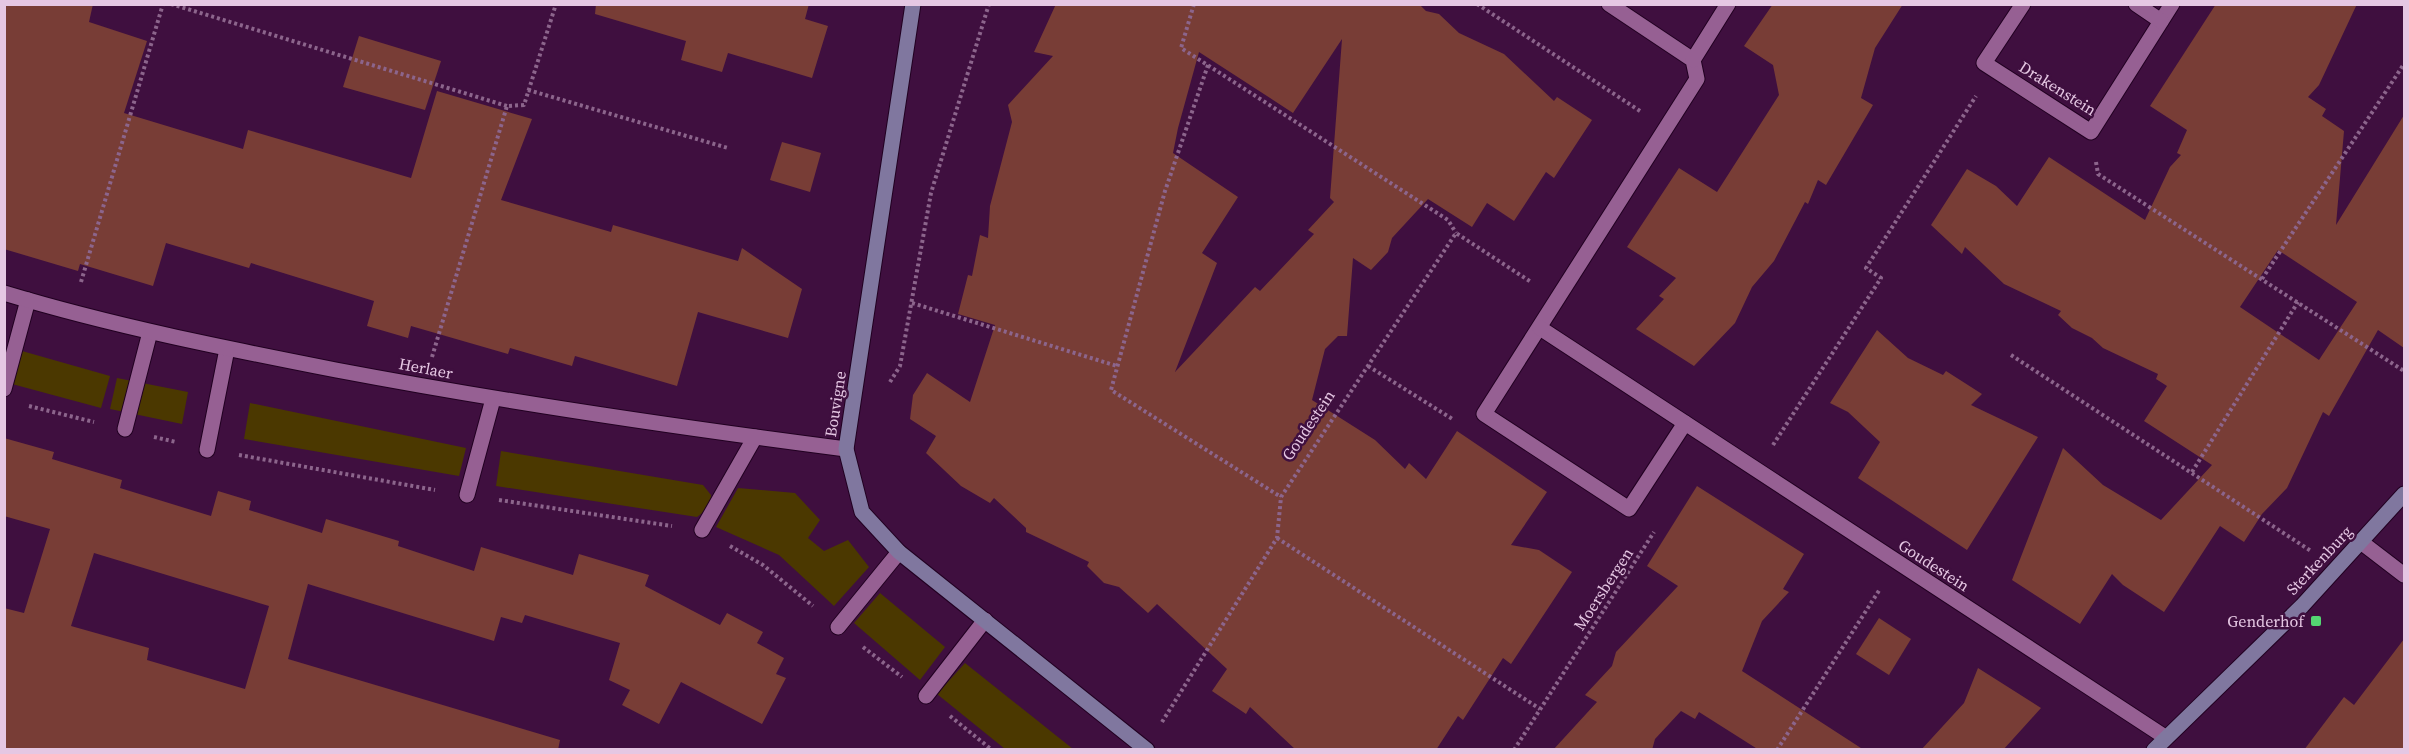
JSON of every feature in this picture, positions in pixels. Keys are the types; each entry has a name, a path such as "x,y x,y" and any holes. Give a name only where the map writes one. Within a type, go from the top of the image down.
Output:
{"street":[{"name":"Bouvigne","path":"913,4 846,449 862,512 899,552 1138,747"},
{"path":"1608,4 1693,60"},
{"path":"1685,423 1629,509 1484,414 1697,79 1693,60 1728,4"},
{"name":"Drakenstein","path":"2023,4 1984,63 2091,132 2172,4"},
{"path":"2136,4 2161,21"},
{"name":"Herlaer","path":"4,293 150,332 227,349 493,399 846,449"},
{"path":"4,389 28,300"},
{"name":"Goudestein","path":"1540,328 2165,737"},
{"path":"125,429 150,332"},
{"path":"207,450 227,349"},
{"path":"467,495 493,399"},
{"path":"702,530 754,437"},
{"name":"Sterkenburg","path":"2154,750 2302,606 2404,494"},
{"path":"2361,542 2404,574"},
{"path":"838,627 899,552"},
{"path":"926,696 985,620"}],"path":[{"path":"73,311 163,4"},
{"path":"171,4 507,106 524,105 556,4"},
{"path":"888,385 900,366 931,193 989,4"},
{"path":"1194,4 1181,48 1448,220 1456,233 1558,299"},
{"path":"1476,4 1666,128"},
{"path":"2262,279 2404,64"},
{"path":"1208,65 1165,191 1111,390 1281,497"},
{"path":"1756,470 1881,278 1866,268 1993,68"},
{"path":"528,90 728,148"},
{"path":"423,386 507,106"},
{"path":"2091,132 2098,174 2404,370"},
{"name":"Goudestein","path":"1138,747 1277,538 1281,497 1456,233"},
{"path":"2192,472 2298,302"},
{"path":"911,303 1117,366"},
{"path":"2011,355 2337,568"},
{"path":"26,405 207,450 467,495 702,530 763,565 992,750"},
{"name":"Moersbergen","path":"1514,750 1658,525"},
{"path":"1277,538 1540,709"},
{"path":"1777,750 1897,563"}],"shaded area":[{"path":"22,351 110,376 101,408 12,384"},
{"path":"117,378 188,392 182,424 110,409"},
{"path":"250,403 466,448 459,476 244,439"},
{"path":"501,451 703,485 711,495 710,507 697,517 496,486"},
{"path":"738,488 795,493 820,520 808,538 824,551 848,540 869,567 834,606 779,555 716,527"},
{"path":"880,593 945,647 920,680 854,623"},
{"path":"965,663 1073,749 1005,749 937,694"}],"building":[{"path":"4,4 93,4 89,22 147,41 124,113 243,149 248,130 411,178 437,91 532,119 501,200 611,232 613,225 738,261 742,248 802,289 788,338 698,312 677,386 575,356 572,366 510,348 508,354 411,326 408,338 367,326 374,301 251,263 249,268 166,243 153,286 80,264 78,271 4,249"},
{"path":"596,4 809,4 805,19 828,26 812,78 728,53 722,72 681,60 686,41 595,14"},
{"path":"1056,4 1419,4 1426,11 1439,14 1459,33 1504,54 1554,101 1557,97 1592,120 1554,178 1546,172 1514,221 1487,203 1472,227 1428,199 1392,238 1388,252 1371,270 1353,258 1347,336 1338,336 1325,349 1312,400 1375,440 1405,469 1409,463 1426,479 1457,431 1547,492 1511,545 1539,550 1572,572 1511,664 1503,658 1463,720 1458,716 1436,750 1296,750 1250,707 1246,714 1212,691 1227,669 1157,604 1148,613 1119,587 1104,583 1087,566 1089,562 1026,532 1026,528 994,498 990,503 961,486 926,453 936,436 910,419 913,395 927,373 970,402 995,325 958,314 968,275 972,276 980,235 988,238 990,206 1012,122 1008,105 1053,56 1034,52","holes":["1342,39 1330,198 1334,202 1308,230 1314,234 1260,291 1255,287 1175,372 1217,263 1202,253 1238,197 1173,153 1199,52 1293,113"]},
{"path":"1773,4 1903,4 1875,48 1861,98 1873,105 1826,185 1818,180 1808,204 1805,202 1774,261 1752,287 1735,323 1694,366 1636,329 1664,299 1659,296 1676,278 1627,247 1679,168 1717,192 1779,95 1773,65 1744,46"},
{"path":"2216,4 2357,4 2319,85 2308,97 2326,109 2322,116 2344,131 2336,225 2404,115 2404,348 2378,330 2329,416 2323,412 2287,488 2262,514 2244,542 2220,526 2164,612 2123,585 2112,574 2080,624 2012,580 2063,448 2103,485 2161,520 2212,465 2144,421 2167,386 2156,379 2158,374 2103,348 2092,338 2072,328 2058,315 2061,311 2004,284 1965,247 1962,254 1931,225 1967,169 1996,186 2017,206 2049,157 2145,220 2170,167 2181,155 2177,153 2187,130 2150,106","holes":["2278,250 2357,302 2319,360 2240,307"]},
{"path":"359,36 441,61 425,110 343,87"},
{"path":"782,142 821,153 810,192 770,180"},
{"path":"1877,330 1908,358 1943,375 1946,371 1982,394 1971,405 2038,437 1967,550 1858,478 1880,442 1848,412 1830,403"},
{"path":"4,438 54,452 52,459 122,480 120,488 211,516 218,491 251,501 249,510 322,533 326,519 399,541 398,546 474,571 481,547 573,575 579,554 649,575 645,586 720,625 727,613 763,632 757,643 784,658 776,674 786,678 762,724 681,682 659,724 622,705 630,690 609,680 620,643 525,615 522,623 501,617 494,641 308,584 288,659 560,740 558,750 4,750 4,608 24,613 50,529 4,516","holes":["94,553 269,606 245,689 147,660 149,648 71,626"]},
{"path":"1697,486 1804,554 1783,589 1789,592 1762,621 1742,671 1864,750 1759,750 1699,712 1695,719 1681,711 1655,739 1652,750 1553,750 1597,702 1585,695 1612,666 1616,652 1678,586 1647,566"},
{"path":"1879,618 1911,639 1889,675 1856,654"},
{"path":"2404,639 2404,750 2304,750 2344,697 2354,705"},
{"path":"1978,668 2041,708 2003,750 1921,750 1964,703"}],"place":[{"name":"Genderhof","path":"2316,621"}]}
